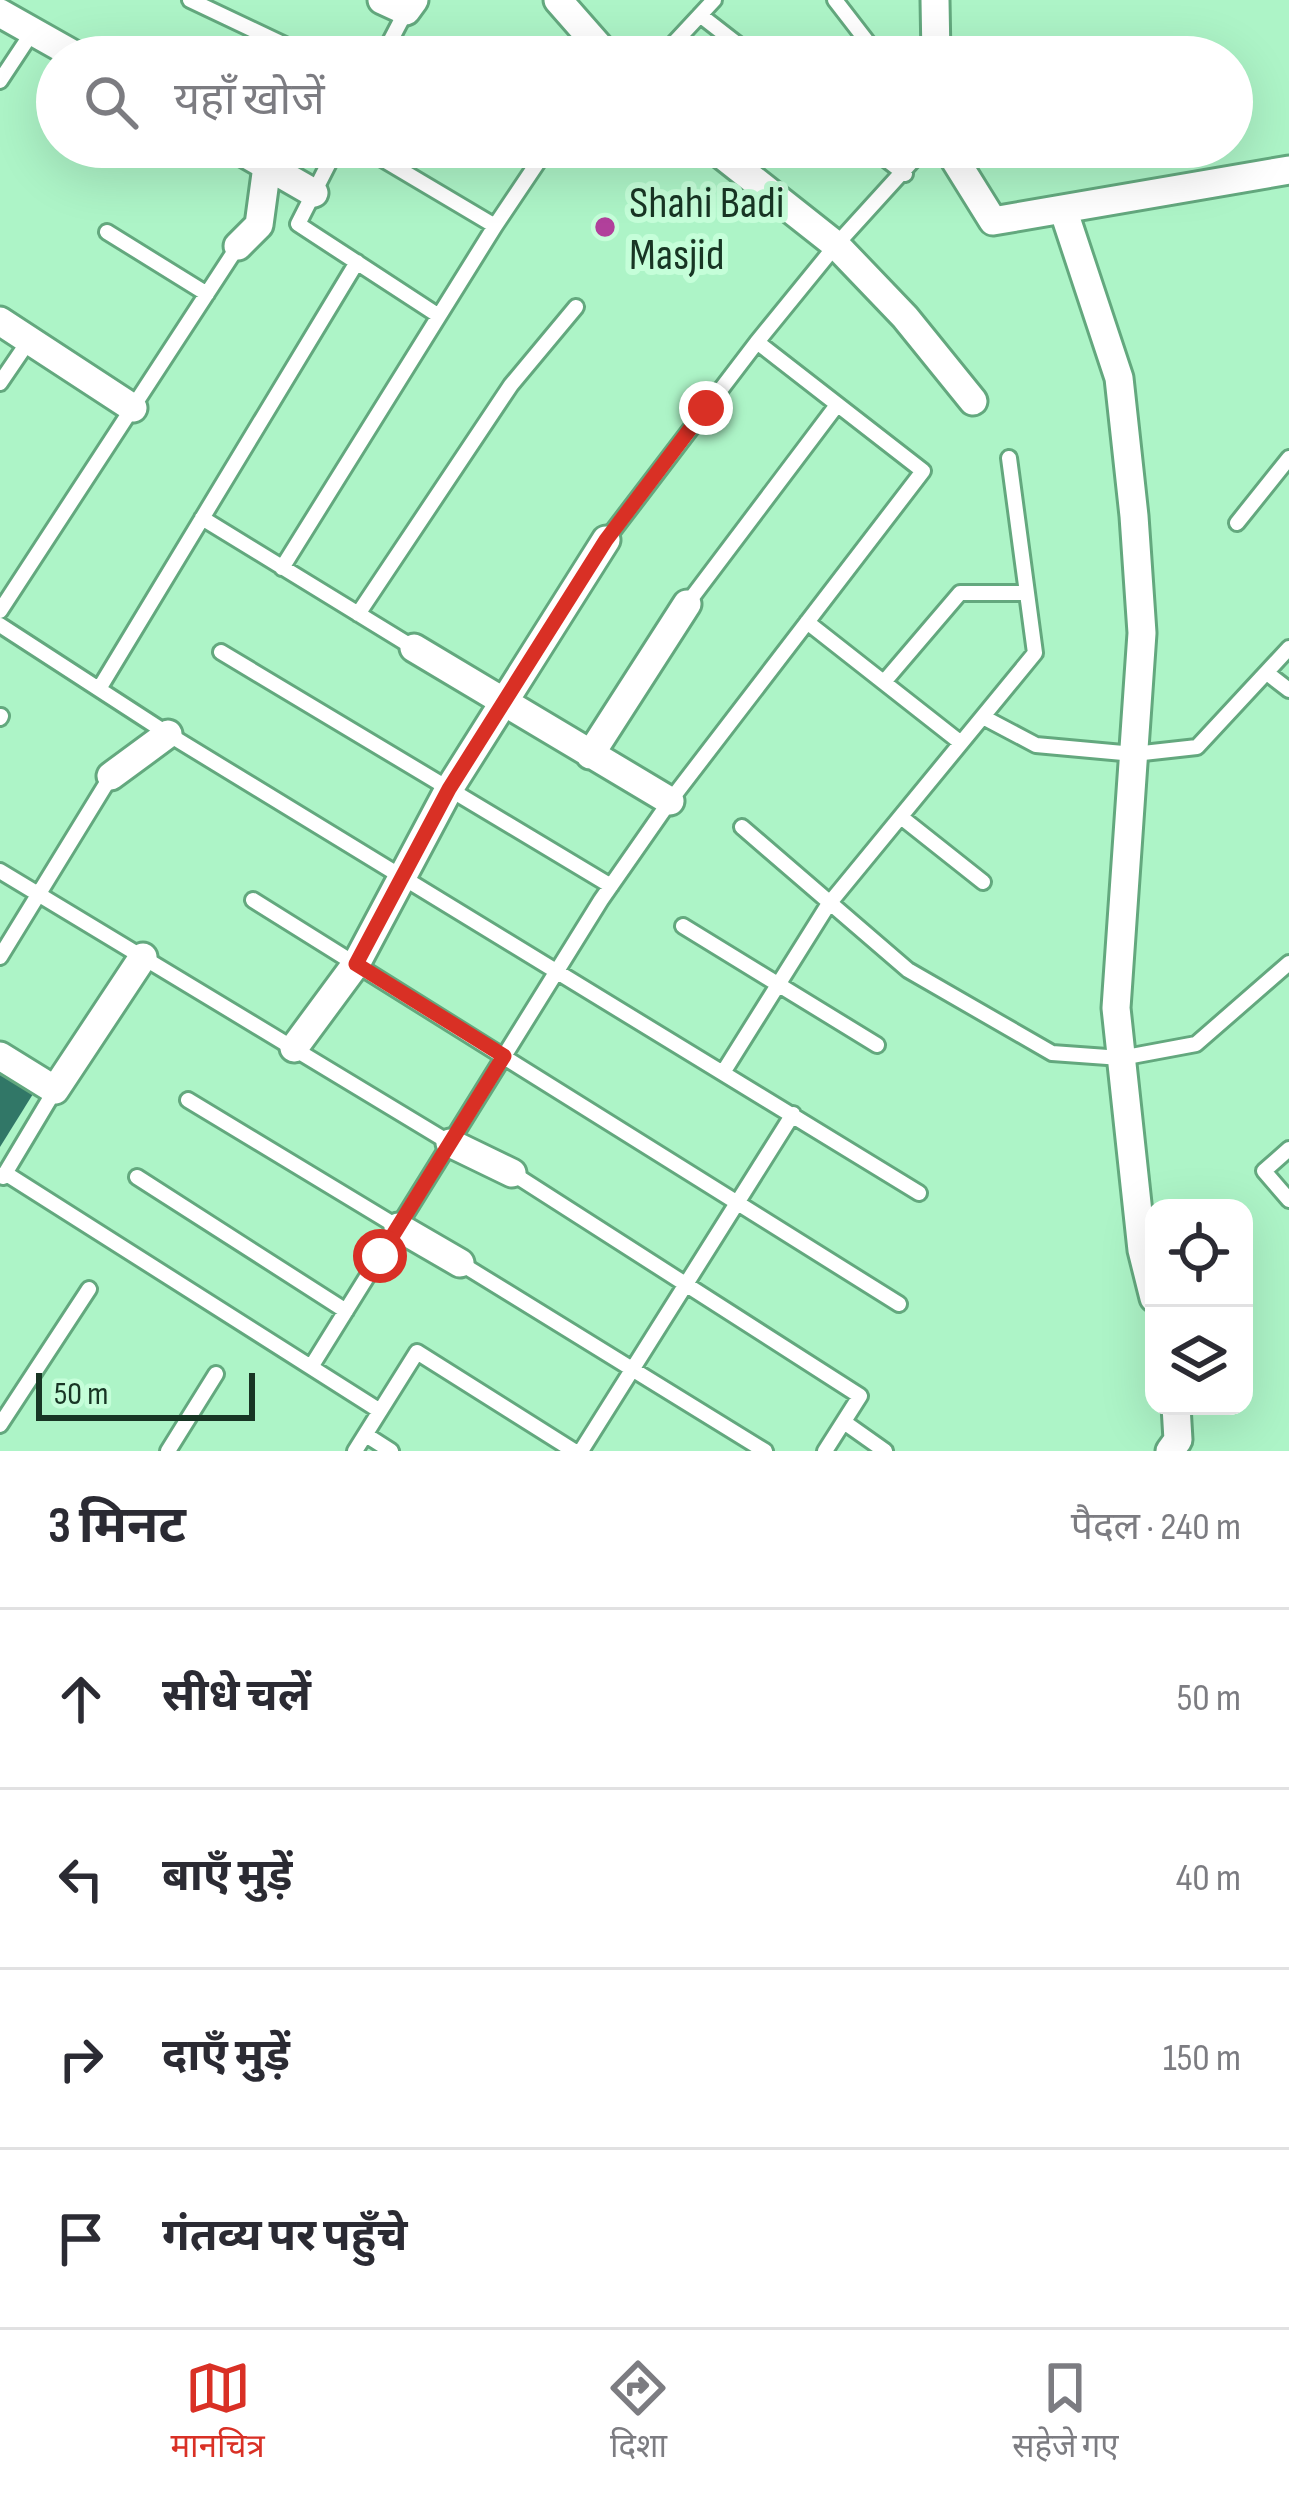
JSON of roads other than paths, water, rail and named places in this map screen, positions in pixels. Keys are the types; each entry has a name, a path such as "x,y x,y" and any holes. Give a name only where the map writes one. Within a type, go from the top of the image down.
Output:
{"street":[{"path":"19,24 37,0"},
{"path":"558,0 590,36"},
{"path":"935,0 936,36"},
{"path":"238,246 259,225 267,168"},
{"path":"270,168 314,193"},
{"path":"739,168 836,245 905,317 973,401"},
{"path":"959,168 993,221 1289,170"},
{"path":"1063,209 1119,378 1142,633 1116,1008 1145,1262"},
{"path":"0,320 133,408"},
{"path":"294,1048 356,964 449,789 606,540"},
{"path":"590,755 687,604"},
{"path":"414,648 670,801"},
{"path":"111,776 168,734"},
{"path":"0,1056 55,1090 143,957"},
{"path":"450,1143 512,1173"},
{"path":"398,1228 460,1263"},
{"path":"1176,1415 1177,1447"}],"lane":[{"path":"190,0 266,36"},
{"path":"680,36 714,0"},
{"path":"835,0 863,36"},
{"path":"389,36 400,4"},
{"path":"700,15 727,36"},
{"path":"0,81 19,24"},
{"path":"326,168 298,224 439,316"},
{"path":"397,168 495,226"},
{"path":"283,568 534,168"},
{"path":"896,168 904,174"},
{"path":"606,540 757,342 836,245 909,168"},
{"path":"106,232 207,294"},
{"path":"0,611 238,246"},
{"path":"99,689 357,262"},
{"path":"358,614 512,385 576,307"},
{"path":"0,382 30,339"},
{"path":"311,1367 611,886 670,801 923,471 757,342"},
{"path":"687,604 837,405"},
{"path":"724,1071 828,905 1035,653 1009,458"},
{"path":"1237,523 1289,458"},
{"path":"202,518 414,648"},
{"path":"884,682 960,593 1027,593"},
{"path":"807,622 961,743"},
{"path":"0,625 168,734 919,1193"},
{"path":"983,717 1036,745 1134,754 1197,747 1289,648"},
{"path":"221,652 611,886"},
{"path":"1268,673 1289,690"},
{"path":"0,957 111,776"},
{"path":"901,817 983,882"},
{"path":"742,827 908,970 1052,1052 1121,1058 1196,1044 1289,963"},
{"path":"0,871 450,1143"},
{"path":"254,899 899,1304"},
{"path":"682,926 877,1045"},
{"path":"55,1090 3,1177 380,1412"},
{"path":"188,1100 398,1228"},
{"path":"356,1451 417,1352 578,1451 793,1114"},
{"path":"1289,1149 1264,1171 1289,1200"},
{"path":"512,1173 860,1396 825,1451"},
{"path":"136,1177 346,1311"},
{"path":"460,1263 765,1451"},
{"path":"0,1425 89,1289"},
{"path":"168,1451 216,1374"},
{"path":"844,1422 885,1451"},
{"path":"366,1435 391,1451"}],"place":[{"name":"Shahi Badi Masjid","path":"605,227"}]}
